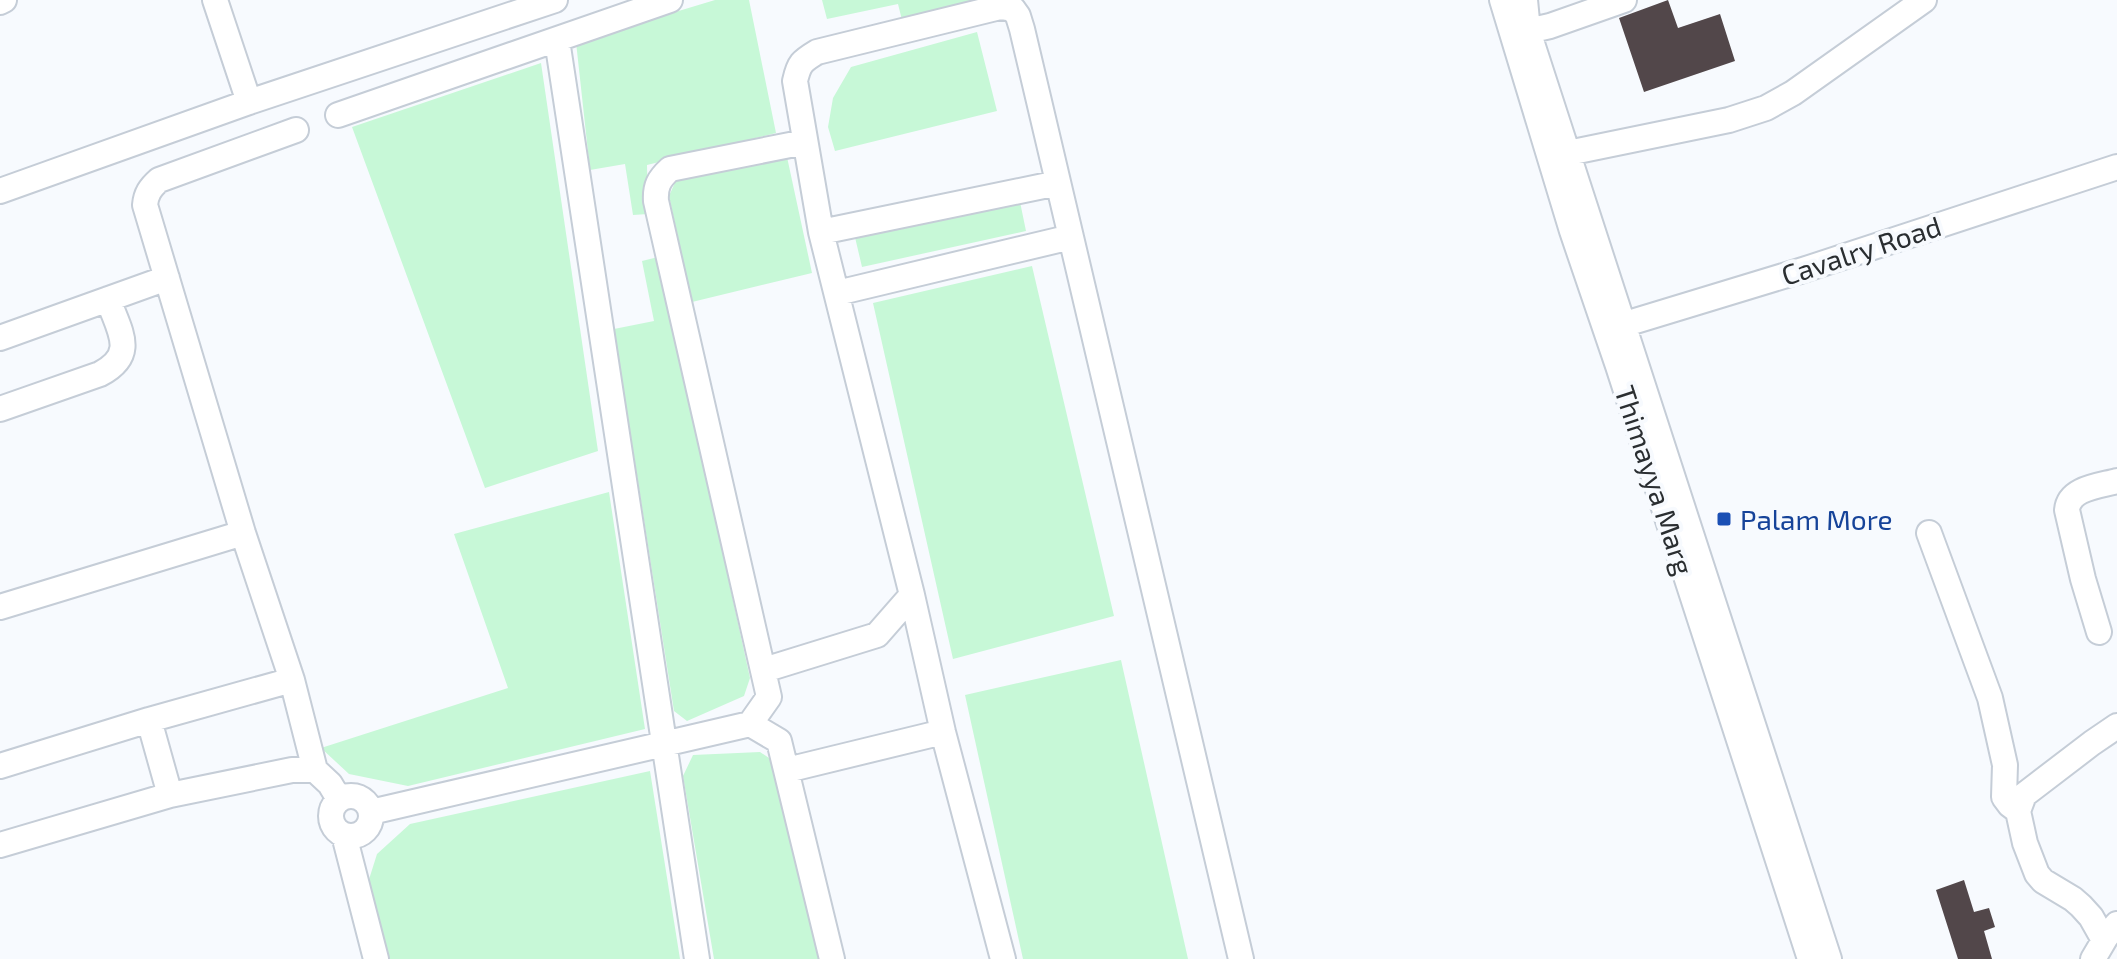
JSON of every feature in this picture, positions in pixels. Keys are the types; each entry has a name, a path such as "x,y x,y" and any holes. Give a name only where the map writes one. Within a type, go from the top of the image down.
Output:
{"street":[{"path":"215,0 249,102"},
{"path":"0,191 249,102 555,0"},
{"path":"338,115 670,0"},
{"name":"Thimayya Marg","path":"1502,0 1582,228 1810,959"},
{"name":"Thimayya Marg","path":"1525,0 1528,31 1568,153 1582,228"},
{"path":"1528,31 1624,0"},
{"path":"1568,153 1729,120 1766,108 1793,93 1924,0"},
{"path":"1003,959 943,732 821,232 795,81 803,60 817,52 1000,7 1013,9 1018,16 1241,959"},
{"path":"557,40 697,959"},
{"path":"296,130 159,180 145,197 145,205 243,533 292,680 315,770 330,784 339,799"},
{"path":"371,812 750,724 769,697 655,188 670,169 805,142"},
{"name":"Cavalry Road","path":"1613,328 1803,270 2117,167"},
{"path":"821,232 1058,183"},
{"path":"837,293 1071,237"},
{"path":"0,338 167,278"},
{"path":"0,409 113,367 123,353 123,344 108,299"},
{"name":"Thimayya Marg","path":"1613,328 1829,959"},
{"path":"2099,632 2067,510 2074,494 2117,481"},
{"path":"0,607 243,533"},
{"path":"1929,533 1990,698 2005,765 2004,797 2018,811"},
{"path":"764,670 877,635 912,595"},
{"path":"0,766 292,680"},
{"path":"149,720 170,795"},
{"path":"750,724 779,741 832,959"},
{"path":"2105,941 2087,912 2037,874 2025,843 2018,811 2024,795 2117,726"},
{"path":"787,770 943,732"},
{"path":"0,845 170,795 292,770 315,770"},
{"path":"358,797 366,802 371,812 370,825 363,833 344,835 336,830 331,817 339,799 358,797"},
{"path":"344,835 376,959"}],"green space":[{"path":"715,0 749,0 776,133 647,165 648,214 633,215 625,164 590,170 576,42"},
{"path":"822,0 976,0 902,20 898,4 827,19"},
{"path":"977,32 997,111 835,151 828,127 833,98 851,67"},
{"path":"541,63 598,451 485,488 352,127"},
{"path":"787,157 812,273 692,302 669,196 677,178"},
{"path":"1019,197 1026,231 862,267 854,233"},
{"path":"658,257 750,678 744,696 687,721 674,711 614,329 654,321 642,261"},
{"path":"1032,266 1114,616 953,659 873,303"},
{"path":"609,492 645,729 408,786 349,774 321,748 508,688 454,534"},
{"path":"1121,660 1188,959 1023,959 965,695"},
{"path":"760,752 772,760 819,959 714,959 683,776 693,755"},
{"path":"650,771 680,959 388,959 366,889 377,854 410,824"}],"building":[{"path":"1668,0 1678,28 1720,14 1735,61 1644,92 1619,18"},
{"path":"1964,880 1974,912 1989,908 1995,927 1984,931 1992,959 1958,959 1936,890"}],"place":[{"name":"Palam More","path":"1724,519"}]}
